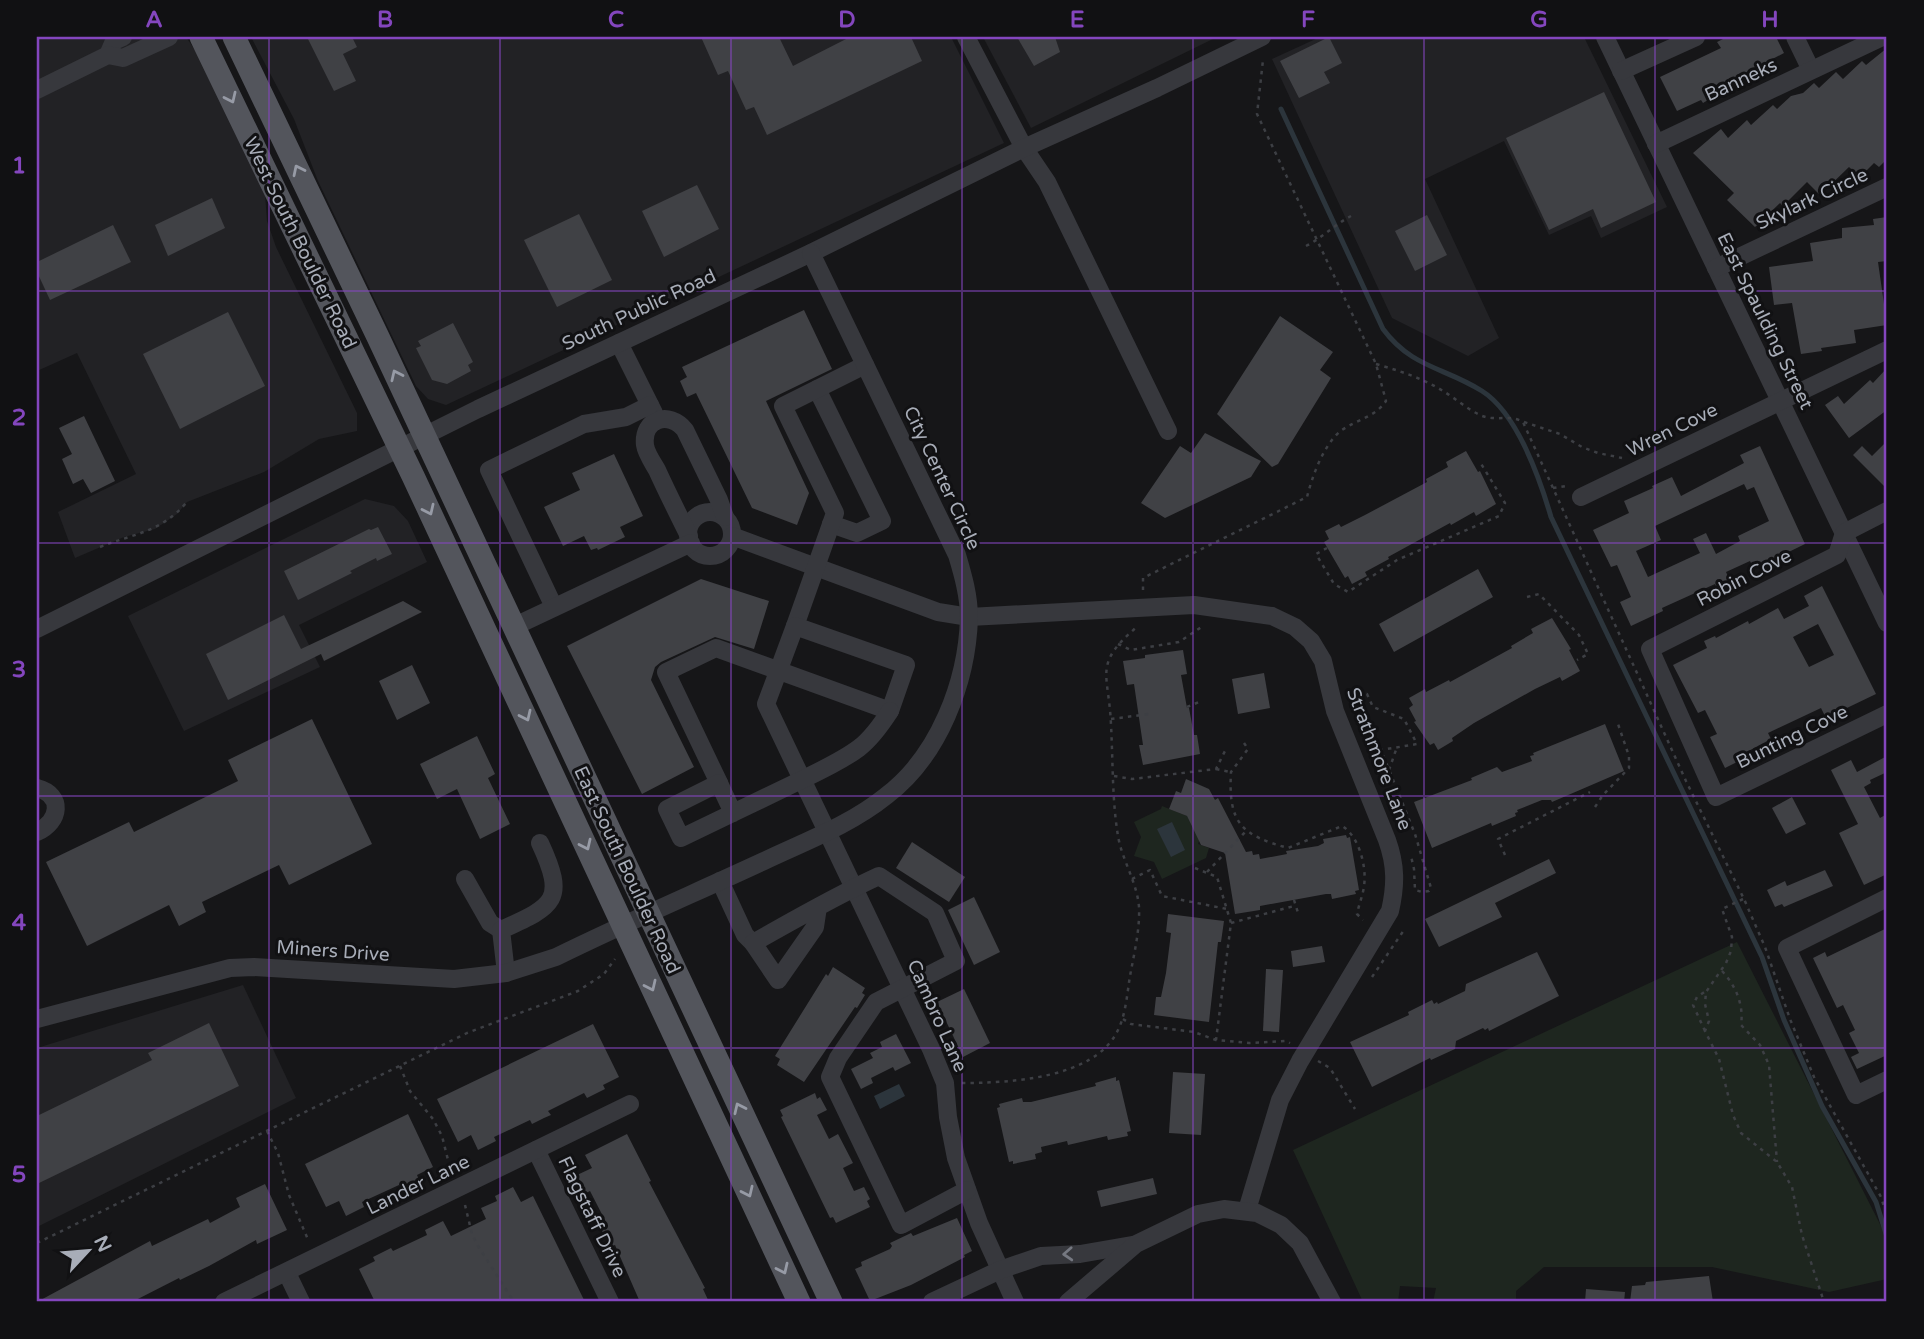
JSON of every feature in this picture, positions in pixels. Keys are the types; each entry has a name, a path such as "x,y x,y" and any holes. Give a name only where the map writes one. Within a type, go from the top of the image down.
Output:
{"main road":[{"name":"West South Boulder Road","path":"201,37 400,448"},
{"name":"West South Boulder Road","path":"234,37 424,437"},
{"name":"East South Boulder Road","path":"424,437 831,1302"},
{"name":"East South Boulder Road","path":"400,448 617,927 799,1302"}],"street":[{"path":"108,55 114,41 123,37"},
{"path":"37,90 108,55 123,58 169,37"},
{"path":"967,37 1024,148 1053,193 1168,431"},
{"name":"South Public Road","path":"37,629 478,409 1262,37"},
{"name":"East Spaulding Street","path":"1605,37 1887,623"},
{"path":"1622,71 1696,37"},
{"path":"1795,37 1811,70"},
{"name":"Banneks","path":"1656,144 1882,37"},
{"name":"Skylark Circle","path":"1716,268 1887,187"},
{"name":"City Center Circle","path":"617,927 851,821 887,796 924,755 942,727 954,697 969,617 966,586 957,555 811,253"},
{"path":"554,607 489,470 584,425 653,412 681,425 732,529 732,536 726,548 714,555 700,553 690,539 645,446 653,412 619,343"},
{"name":"Wren Cove","path":"1576,491 1781,402 1887,350"},
{"path":"817,389 882,521 857,533 831,524 835,513 783,406 817,389 865,365"},
{"path":"1844,533 1887,511"},
{"path":"690,539 692,522 704,513 718,513 724,517"},
{"name":"Cambro Lane","path":"831,524 766,704 903,988 945,1083 956,1158 979,1223 1015,1302"},
{"name":"Robin Cove","path":"1716,797 1650,649 1837,555 1844,533"},
{"name":"Strathmore Lane","path":"732,536 938,612 969,617 1194,605 1272,616 1295,626 1311,641 1323,661 1335,711 1393,859 1395,885 1390,911 1300,1061 1280,1100 1247,1210"},
{"path":"513,627 690,539"},
{"path":"719,783 667,808 681,838 833,765 859,747 878,729 890,711 906,665 795,626"},
{"path":"733,813 666,672 716,648 890,711"},
{"name":"Bunting Cove","path":"1716,797 1887,714"},
{"path":"37,788 46,790 54,799 56,813 50,826 37,832"},
{"path":"501,930 547,906 553,895 555,881 540,843"},
{"path":"753,943 879,876 935,913 956,961 876,1002 838,1058 830,1077 901,1225 967,1190"},
{"path":"465,879 490,923 501,930"},
{"path":"720,881 745,935 778,980 816,927 818,907"},
{"path":"1887,898 1787,948 1856,1095 1887,1080"},
{"name":"Miners Drive","path":"37,1019 230,968 254,967 454,979 506,973 556,957 617,927"},
{"path":"501,930 506,973"},
{"name":"Lander Lane","path":"225,1302 630,1104"},
{"name":"Flagstaff Drive","path":"536,1150 610,1302"},
{"path":"1068,1302 1136,1244 1198,1214 1224,1209 1247,1210 1281,1225 1300,1243 1332,1302"},
{"path":"932,1302 1000,1269 1041,1255 1080,1254 1136,1244"},
{"path":"286,1273 301,1302"}],"path":[{"path":"945,1083 995,1083 1074,1068 1108,1045 1123,1018 1139,907 1118,838 1106,674 1108,657 1118,643 1143,621 1143,578 1307,497 1314,468 1339,431 1379,411 1386,401 1376,364 1257,114 1263,60"},
{"path":"1306,246 1351,216"},
{"path":"1376,364 1410,374 1441,389 1480,415 1493,419 1518,419 1560,434 1581,447 1626,459"},
{"path":"1523,422 1686,781 1765,947 1814,1077 1881,1197 1887,1216"},
{"path":"1327,548 1317,554 1334,584 1348,592 1397,560 1499,516 1505,503 1480,462"},
{"path":"1553,488 1576,491"},
{"path":"100,547 155,529 177,514 187,502"},
{"path":"1527,597 1539,594 1579,635 1588,654 1577,660"},
{"path":"1118,643 1131,650 1179,642 1203,626"},
{"path":"1352,708 1350,697 1367,694 1373,707 1404,719 1418,744 1365,752 1368,759"},
{"path":"1187,707 1199,702"},
{"path":"1111,719 1149,713"},
{"path":"1595,807 1629,768 1629,756 1618,724"},
{"path":"1244,743 1248,749 1231,772 1233,815 1251,835 1288,848 1342,826 1347,829 1360,852 1364,871 1364,885 1357,914 1363,920 1368,920"},
{"path":"1216,769 1227,747"},
{"path":"1390,770 1397,747"},
{"path":"1381,750 1415,834 1431,888 1429,891 1415,890 1414,869 1409,851"},
{"path":"1114,776 1132,779 1216,769 1231,772"},
{"path":"1505,855 1498,839 1590,792"},
{"path":"1207,872 1247,830"},
{"path":"1195,868 1217,877 1231,923 1216,1040"},
{"path":"1132,878 1150,870 1162,896 1227,909"},
{"path":"1743,899 1722,909 1732,937 1731,951 1721,970 1693,1005 1723,1070 1735,1124 1747,1139 1777,1162 1792,1186 1802,1235 1824,1302"},
{"path":"1294,900 1299,916"},
{"path":"1231,923 1294,906"},
{"path":"37,1243 467,1033 578,991 604,974 619,954 617,927"},
{"path":"1367,985 1404,930"},
{"path":"1721,970 1737,992 1741,1026 1760,1045 1769,1065 1777,1162"},
{"path":"1705,1031 1709,1021 1704,1004 1706,991"},
{"path":"1123,1018 1131,1024 1194,1032 1216,1040 1249,1043 1286,1041 1294,1045"},
{"path":"1312,1058 1330,1068 1355,1109"},
{"path":"400,1066 410,1091 433,1119 442,1136 451,1173"},
{"path":"267,1131 278,1153 289,1195 310,1244 301,1247 306,1263"},
{"path":"464,1201 472,1234 514,1302"}],"shaded area":[{"path":"37,37 186,37 199,56 265,194 267,221 276,247 357,413 357,431 319,439 264,472 187,502 177,514 155,529 124,537 75,558 58,512 136,474 77,353 37,371"},
{"path":"251,37 951,37 1004,143 446,405 428,399 416,386 318,181 294,119"},
{"path":"983,37 1217,37 1031,128"},
{"path":"1320,37 1584,37 1667,207 1601,238 1591,216 1549,235 1504,141 1425,179 1499,338 1468,356 1392,318 1272,59"},
{"path":"365,499 394,506 408,521 427,562 299,625 320,667 184,731 128,616"},
{"path":"1162,806 1187,816 1192,826 1202,822 1204,827 1198,844 1209,848 1206,858 1162,879 1154,862 1134,856 1141,837 1134,822 1161,809"},
{"path":"1172,822 1185,850 1171,857 1157,829"},
{"path":"1737,942 1887,1238 1887,1279 1829,1292 1712,1267 1544,1267 1516,1291 1516,1302 1433,1302 1436,1288 1400,1286 1398,1302 1363,1302 1293,1150"},
{"path":"243,985 296,1098 37,1227 37,1048"},
{"path":"899,1084 905,1096 880,1109 874,1096"}],"building":[{"path":"307,37 352,37 357,47 343,54 356,81 334,91"},
{"path":"701,37 779,37 793,66 850,37 911,37 922,61 767,135 754,107 746,110 728,71 718,75"},
{"path":"1017,37 1055,37 1060,52 1034,66"},
{"path":"1329,37 1342,63 1324,72 1330,83 1299,98 1280,61"},
{"path":"1727,37 1776,37 1784,53 1729,82 1731,86 1703,103 1701,100 1677,111 1660,77 1721,48 1717,42"},
{"path":"1887,48 1887,159 1879,167 1874,163 1860,177 1849,167 1820,195 1807,182 1783,206 1780,203 1755,227 1727,200 1734,193 1693,153 1721,129 1728,138 1747,120 1751,125 1773,105 1777,109 1791,96 1803,93 1814,83 1819,88 1836,72 1843,79 1862,61 1866,65"},
{"path":"1604,92 1656,202 1601,228 1593,209 1549,230 1506,138"},
{"path":"697,185 719,229 664,257 642,211"},
{"path":"212,198 225,228 168,256 155,225"},
{"path":"579,214 612,280 557,307 524,240"},
{"path":"1427,215 1447,255 1415,271 1395,231"},
{"path":"1887,217 1887,261 1878,262 1887,325 1854,330 1856,343 1801,354 1792,303 1774,305 1769,267 1813,261 1810,243 1842,238 1842,228 1874,225 1873,219"},
{"path":"113,225 131,262 50,300 37,272 37,262"},
{"path":"804,310 832,369 766,401 809,493 797,525 752,508 696,393 687,397 680,381 687,377 682,367"},
{"path":"228,312 265,386 180,429 143,354"},
{"path":"1280,316 1333,352 1320,370 1331,378 1278,464 1272,467 1217,414"},
{"path":"453,323 473,362 468,365 471,371 447,384 432,380 416,348 421,346 418,341"},
{"path":"1887,368 1887,410 1849,438 1825,405 1838,396 1844,404 1870,380 1873,383"},
{"path":"84,416 115,481 91,493 83,479 73,484 62,459 72,454 59,428"},
{"path":"1205,433 1261,461 1251,477 1165,518 1141,503 1180,446 1191,453"},
{"path":"1887,441 1887,489 1853,455 1862,446 1872,456"},
{"path":"1760,446 1805,544 1754,569 1750,561 1726,572 1730,581 1717,588 1715,584 1662,608 1663,611 1631,626 1620,602 1631,597 1617,565 1611,567 1593,530 1629,513 1624,501 1653,488 1652,486 1672,477 1681,496 1744,463 1740,455","holes":["1744,484 1747,490 1754,487 1769,521 1738,536 1740,541 1716,554 1706,533 1693,539 1700,553 1648,577 1636,551 1661,540 1655,526"]},
{"path":"1466,451 1478,472 1480,471 1496,504 1476,516 1474,512 1451,525 1450,523 1388,557 1389,559 1365,572 1367,576 1352,584 1348,576 1345,578 1324,542 1329,539 1325,531 1339,524 1341,527 1427,482 1426,479 1448,467 1446,462"},
{"path":"614,454 643,516 620,527 625,537 598,550 591,550 584,536 563,546 544,507 580,490 572,473"},
{"path":"378,527 392,554 377,561 376,558 298,600 284,571"},
{"path":"1478,569 1493,597 1394,652 1379,624"},
{"path":"701,579 769,601 754,649 715,637 655,667 651,680 694,767 642,794 567,646"},
{"path":"1822,586 1876,694 1826,718 1821,708 1768,733 1771,739 1741,755 1743,759 1725,768 1710,737 1717,734 1705,710 1698,713 1673,665 1707,648 1704,641 1715,636 1716,638 1748,621 1749,624 1778,608 1784,619 1809,606 1804,596","holes":["1818,624 1834,655 1809,667 1793,637"]},
{"path":"403,601 422,612 324,661 321,654 228,700 206,654 284,615 301,649"},
{"path":"1552,618 1571,649 1569,650 1580,671 1562,681 1560,677 1535,689 1474,723 1438,750 1434,743 1430,745 1414,722 1416,721 1409,708 1413,705 1409,698 1425,689 1426,692 1449,680 1450,682 1512,648 1511,646 1533,633 1531,629"},
{"path":"1183,650 1187,674 1181,675 1200,754 1143,765 1139,745 1143,745 1134,684 1127,685 1123,661"},
{"path":"412,665 430,703 397,720 379,681"},
{"path":"1264,673 1270,708 1238,714 1232,679"},
{"path":"312,719 372,844 289,885 279,865 202,902 206,912 179,926 169,905 87,946 46,862 129,822 134,832 238,781 228,760"},
{"path":"1605,724 1624,771 1552,802 1542,800 1517,810 1516,816 1492,826 1491,823 1432,848 1414,802 1472,780 1471,778 1497,767 1502,772 1532,761 1530,756 1534,755 1533,753"},
{"path":"477,736 495,774 488,778 510,824 480,839 457,789 437,799 420,764"},
{"path":"1887,756 1887,772 1870,780 1871,783 1864,787 1880,818 1887,814 1887,874 1864,885 1839,833 1858,824 1831,770 1851,760 1857,772"},
{"path":"1186,779 1209,789 1215,800 1218,798 1246,852 1259,854 1260,859 1287,854 1286,851 1318,846 1324,843 1323,839 1346,835 1347,838 1350,837 1359,890 1355,891 1356,894 1332,899 1331,894 1326,894 1260,906 1260,910 1235,914 1225,853 1201,845 1187,816 1169,809 1176,791 1181,793"},
{"path":"1792,797 1806,824 1786,834 1772,808"},
{"path":"912,842 965,877 949,902 896,868"},
{"path":"1549,859 1556,873 1495,903 1502,917 1439,947 1425,919"},
{"path":"1825,870 1833,886 1784,907 1782,904 1775,907 1767,890 1785,881 1787,886"},
{"path":"974,897 1000,952 974,965 948,910"},
{"path":"1168,914 1224,921 1221,942 1218,942 1209,1022 1154,1015 1156,997 1161,997 1166,973 1171,933 1166,932"},
{"path":"1887,928 1887,1055 1857,1069 1851,1057 1859,1053 1849,1033 1855,1030 1843,1005 1837,1008 1813,958 1825,952 1827,957"},
{"path":"1322,946 1325,962 1293,967 1291,951"},
{"path":"1537,952 1559,996 1489,1031 1488,1028 1483,1028 1456,1041 1455,1049 1431,1060 1430,1058 1372,1087 1350,1042 1409,1015 1408,1012 1432,1000 1434,1004 1438,1004 1465,991 1466,984"},
{"path":"833,967 865,988 862,993 865,995 804,1082 777,1065 780,1059 775,1056"},
{"path":"1266,969 1283,970 1279,1032 1263,1031"},
{"path":"964,989 990,1043 963,1057 937,1002"},
{"path":"209,1023 239,1086 37,1184 37,1116 152,1060 148,1053"},
{"path":"593,1024 619,1077 603,1085 605,1089 587,1098 584,1093 548,1111 551,1115 532,1124 530,1120 494,1137 496,1141 478,1150 471,1135 458,1142 437,1099"},
{"path":"896,1034 911,1063 895,1071 893,1067 871,1078 873,1083 861,1089 851,1069 873,1058 870,1053 882,1047 880,1042"},
{"path":"1173,1072 1205,1074 1201,1135 1169,1133"},
{"path":"1116,1077 1131,1131 1127,1132 1128,1136 1108,1140 1107,1136 1068,1145 1067,1141 1041,1147 1042,1152 1035,1154 1036,1159 1013,1164 1013,1161 1009,1162 997,1108 1000,1107 999,1104 1022,1098 1023,1102 1031,1102 1096,1086 1095,1083"},
{"path":"815,1093 827,1110 817,1115 829,1139 838,1134 853,1163 843,1168 854,1191 864,1187 870,1199 867,1201 870,1207 836,1223 833,1217 830,1218 781,1117 783,1116 780,1110"},
{"path":"408,1114 433,1167 417,1175 419,1180 401,1188 399,1185 362,1202 364,1207 346,1216 339,1201 326,1207 305,1164"},
{"path":"627,1134 705,1288 703,1289 709,1302 640,1302 615,1245 610,1247 601,1229 608,1226 590,1191 586,1193 577,1175 592,1168 585,1155"},
{"path":"1153,1178 1157,1194 1101,1207 1097,1191"},
{"path":"265,1184 287,1230 257,1244 256,1240 209,1266 132,1302 37,1302 150,1241 152,1246 208,1219 210,1223 240,1207 236,1198"},
{"path":"513,1187 521,1202 533,1196 585,1302 375,1302 359,1269 375,1261 373,1257 427,1235 425,1230 443,1221 451,1236 486,1219 481,1208 497,1201 495,1196"},
{"path":"957,1218 972,1251 911,1285 870,1301 855,1269 862,1266 861,1262 890,1249 890,1243 911,1233 913,1236"},
{"path":"1709,1276 1713,1302 1630,1302 1632,1286 1645,1285 1646,1282"},
{"path":"1586,1289 1625,1292 1624,1302 1585,1302"}],"waterway":[{"path":"1281,109 1383,329 1405,352 1468,383 1495,401 1526,448 1551,517 1762,957 1784,1020 1822,1106 1876,1202 1887,1237"}]}
